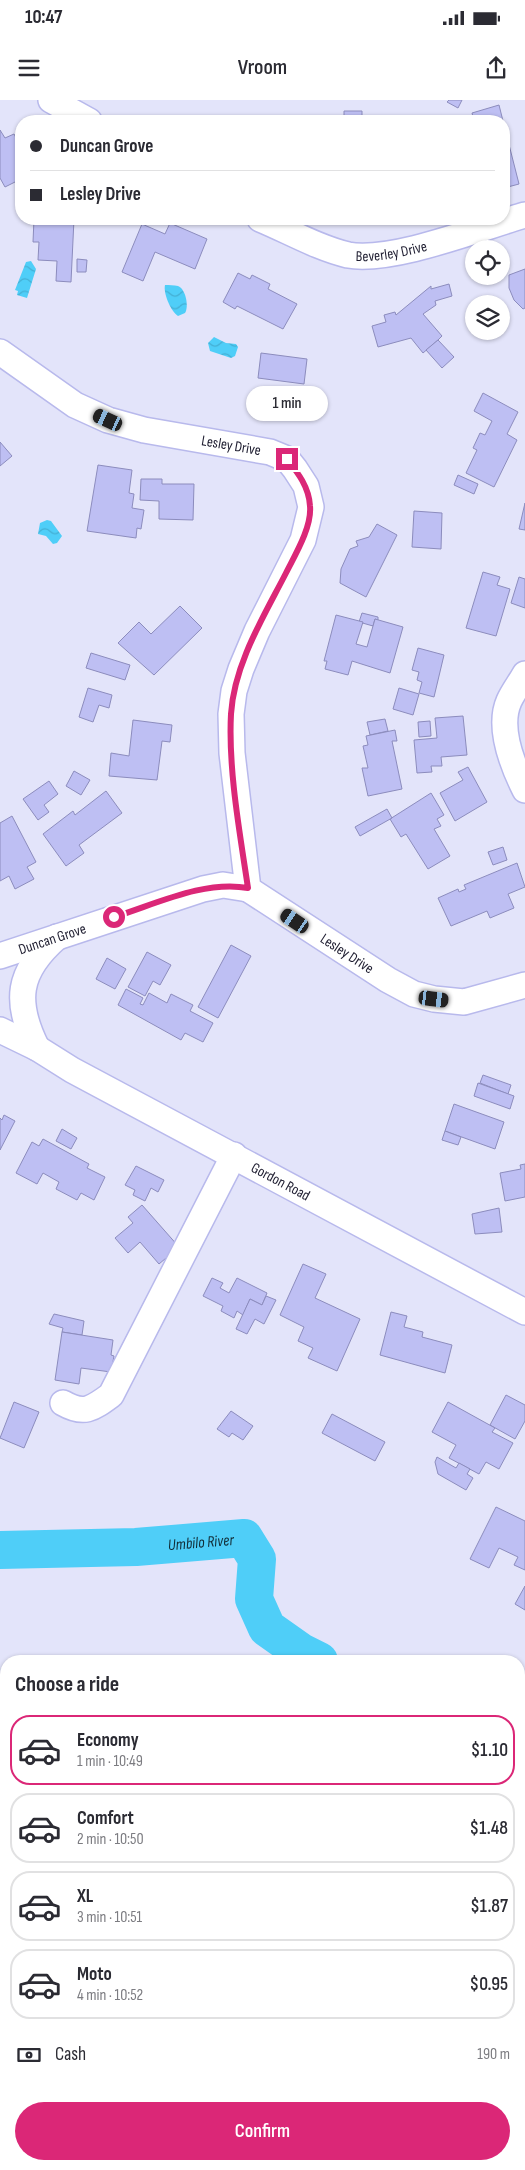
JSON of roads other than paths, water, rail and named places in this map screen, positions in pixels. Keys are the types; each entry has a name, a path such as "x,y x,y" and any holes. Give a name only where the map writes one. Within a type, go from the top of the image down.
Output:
{"street":[{"path":"51,100 77,115"},
{"name":"Beverley Drive","path":"510,220 525,215"},
{"name":"Beverley Drive","path":"274,225 327,248 349,255 374,257 402,252 492,225"},
{"name":"Lesley Drive","path":"0,352 75,405 108,420 144,430 270,452 287,459 306,486 311,507 303,540 244,661 234,691 231,714 232,753 248,888 388,980 414,994 434,999 464,1002 525,985"},
{"path":"525,674 508,702 505,728 510,759 525,790"},
{"name":"Duncan Grove","path":"0,956 61,934 203,889 224,885 248,888"},
{"path":"37,1048 28,1030 21,1005 23,986 31,967 46,947 61,934"},
{"name":"Gordon Road","path":"0,1030 37,1048 72,1070 525,1312"},
{"path":"63,1403 75,1410 85,1410 111,1395 234,1155"}],"water":[{"path":"31,261 36,269 27,298 17,295 18,291 15,290 26,262"},
{"path":"165,285 181,288 187,303 185,313 178,316 170,307 166,297"},
{"path":"214,337 226,343 236,344 238,347 235,356 231,358 210,351 208,343"},
{"path":"47,520 51,521 62,536 57,543 53,544 46,536 38,534 40,523"}],"waterway":[{"name":"Umbilo River","path":"0,1550 136,1547 244,1538 257,1559 254,1599 267,1628 307,1655"}]}
